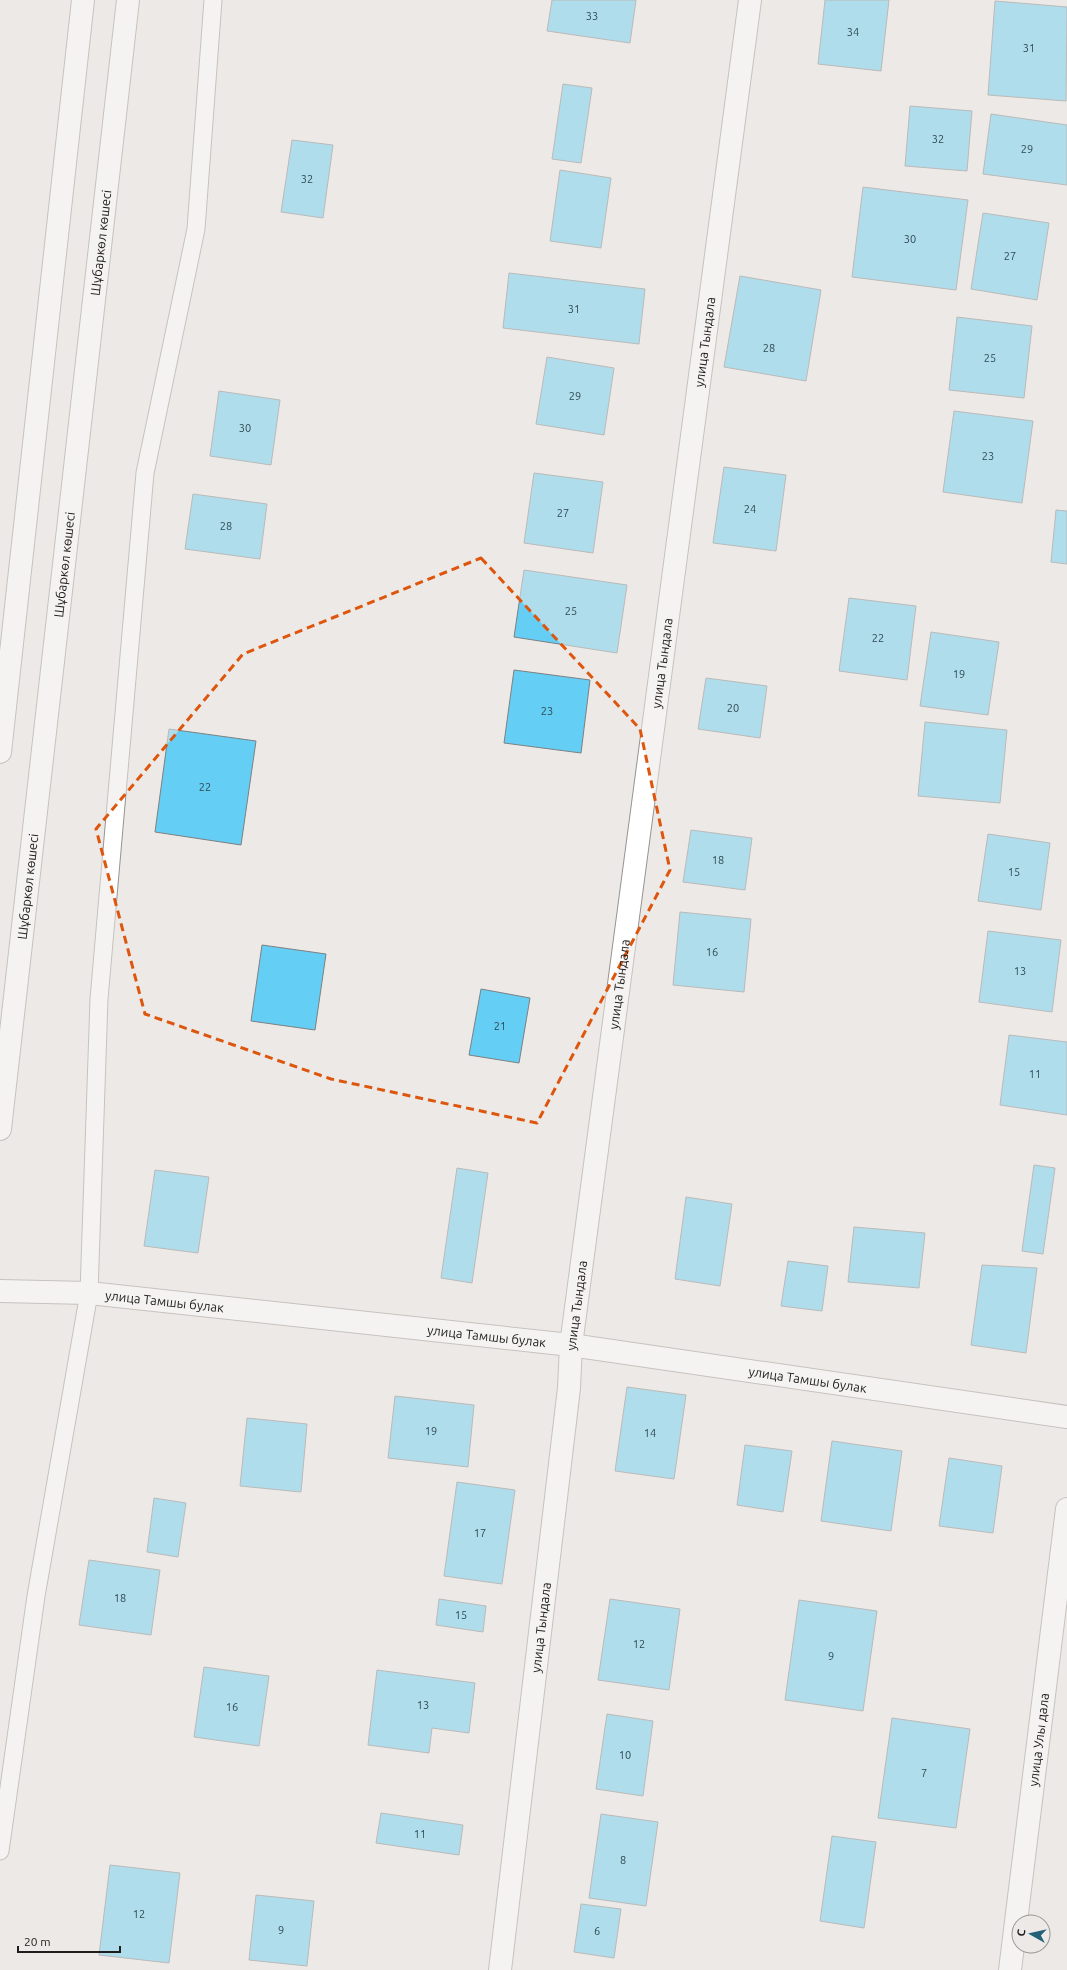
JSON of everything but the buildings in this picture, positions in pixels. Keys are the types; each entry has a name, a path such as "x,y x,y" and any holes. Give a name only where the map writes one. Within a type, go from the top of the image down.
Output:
{"street":[{"path":"0,752 83,0"},
{"name":"Шұбаркөл көшесі","path":"0,1129 128,0"},
{"name":"улица Тындала","path":"500,1970 568,1396 571,1345 750,0"},
{"name":"улица Тамшы булак","path":"0,1291 89,1293 571,1345 1067,1417"},
{"name":"улица Улы дала","path":"1010,1970 1067,1509"}],"lane":[{"path":"0,1851 36,1596 89,1293 99,999 145,473 196,229 213,0"}],"highlighted area":[{"path":"481,558 640,729 670,870 537,1123 331,1079 145,1014 96,829 243,654"}]}
